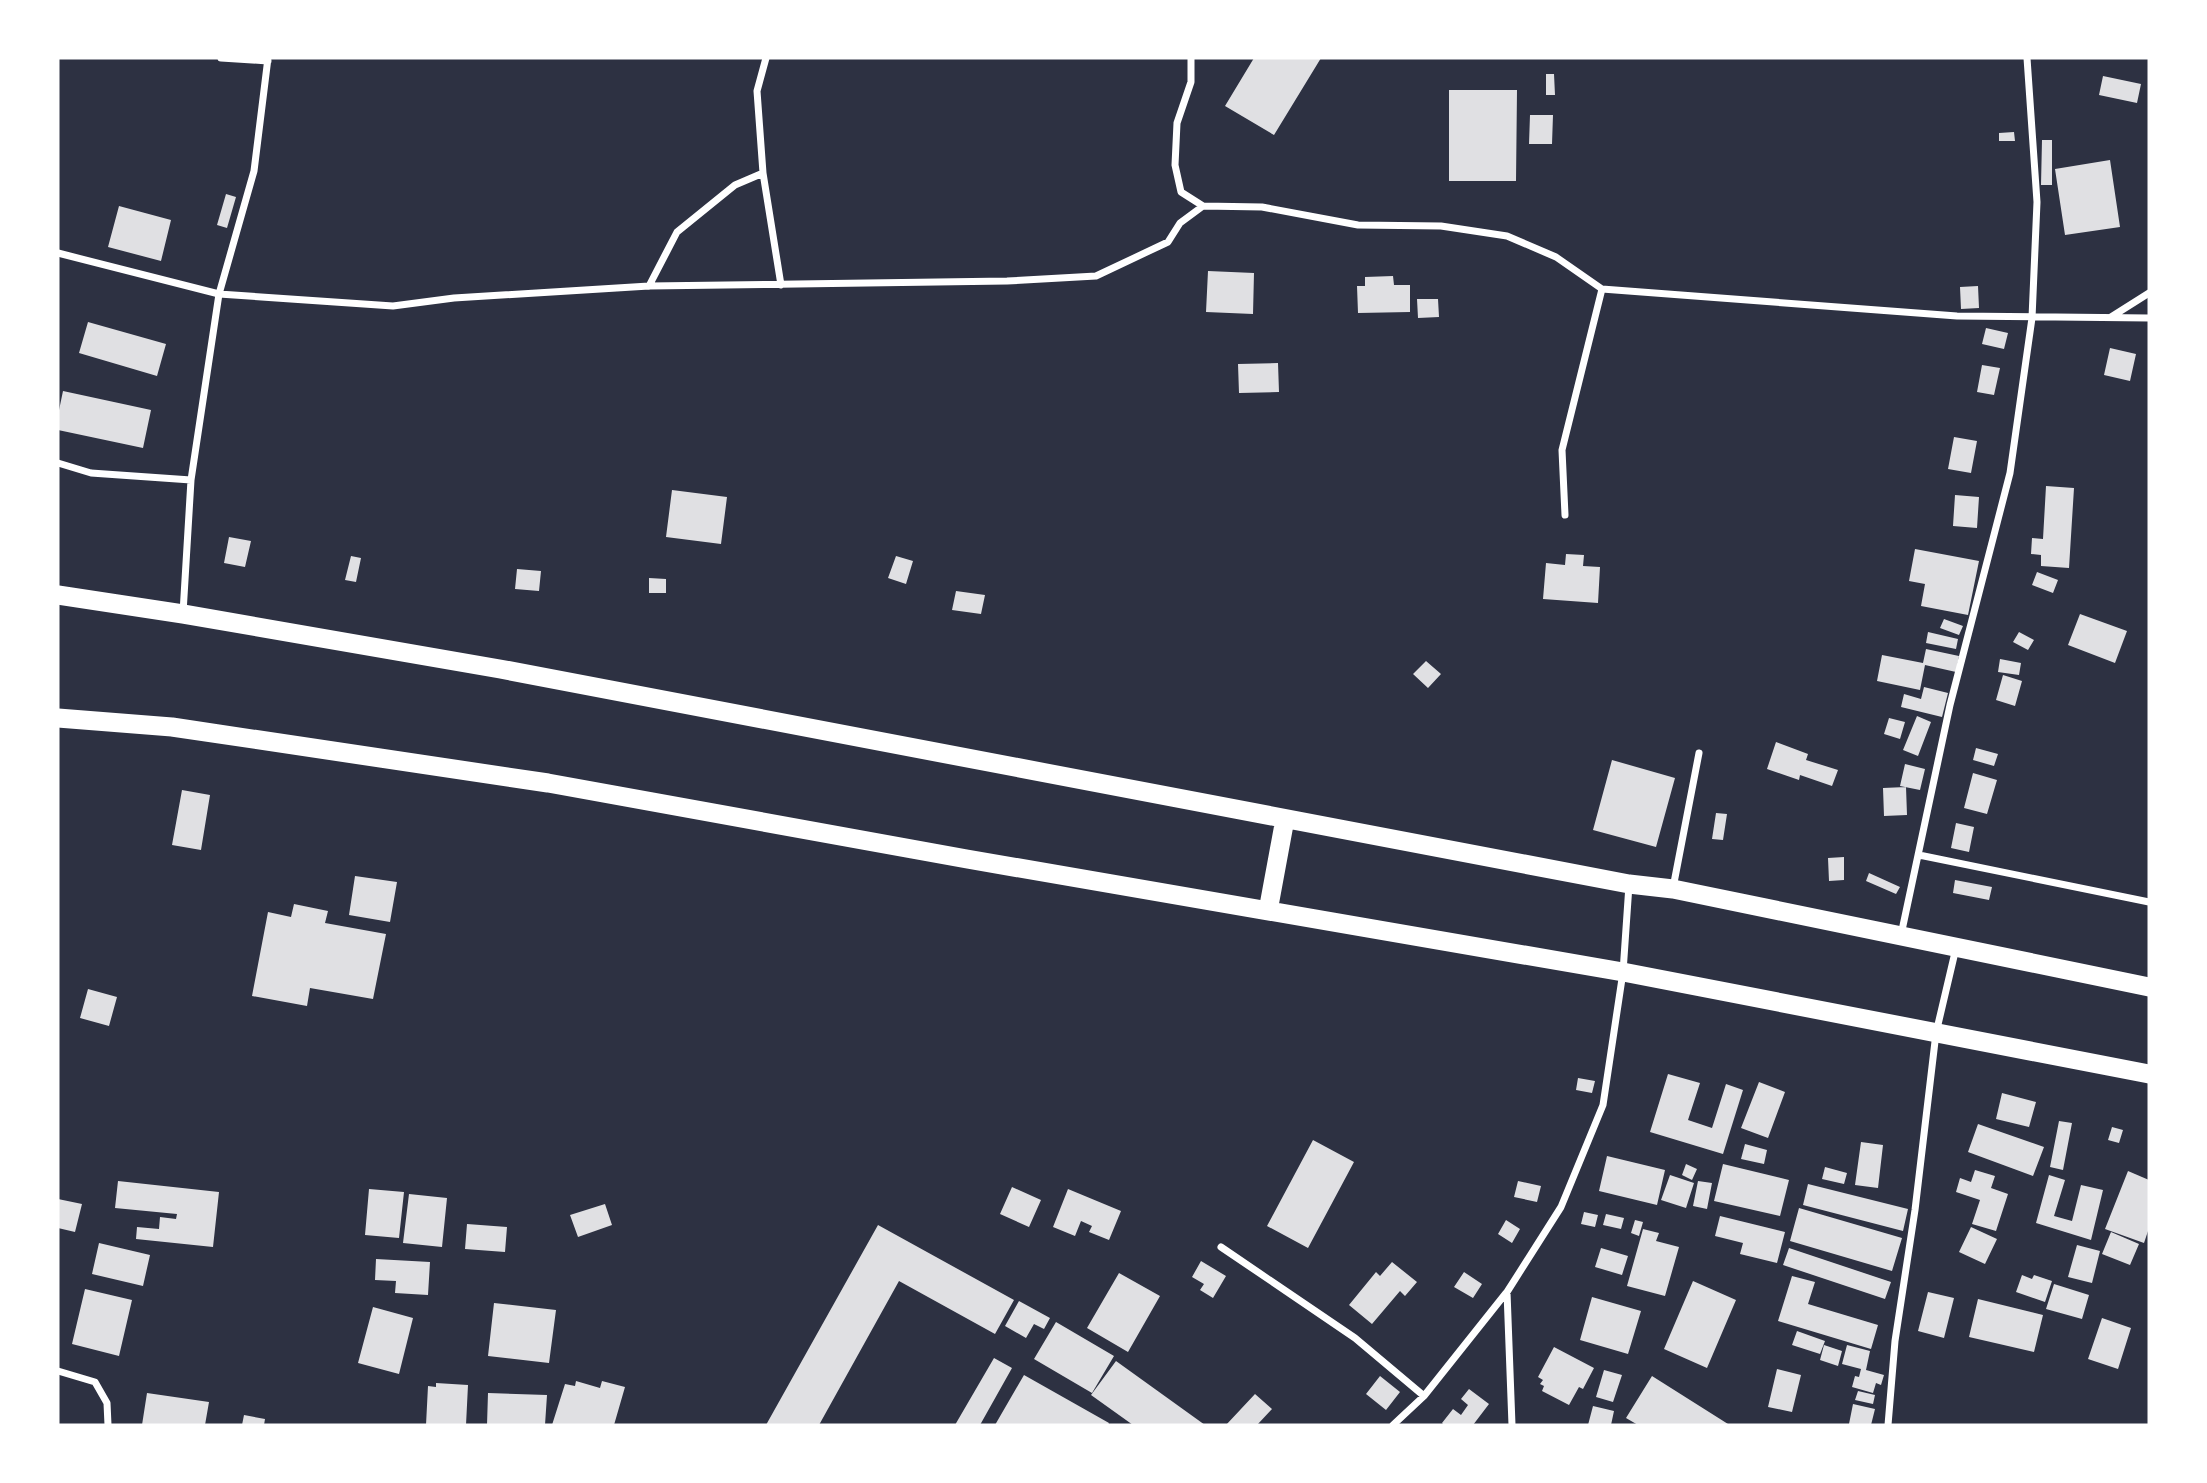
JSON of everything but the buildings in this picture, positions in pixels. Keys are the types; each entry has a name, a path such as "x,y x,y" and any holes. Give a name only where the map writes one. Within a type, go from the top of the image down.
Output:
{"highway":[{"path":"58,595 499,669 1629,884 1673,888 2149,987"},
{"path":"58,718 172,727 548,783 1623,972 2149,1074"},
{"path":"1268,911 1285,819"}],"street":[{"path":"183,614 191,481 219,294 254,171 268,60 221,58"},
{"path":"766,58 757,91 763,173 781,285"},
{"path":"1191,58 1191,82 1177,123 1175,164 1181,192 1203,206 1262,207 1358,225 1441,226 1507,236 1556,257 1602,289 1957,316 2149,318"},
{"path":"1901,936 1950,705 2010,473 2032,318 2037,202 2027,58"},
{"path":"649,286 677,232 735,185 763,173"},
{"path":"58,253 219,294 393,306 454,298 649,286 1007,281 1096,276 1168,242 1180,223 1203,206"},
{"path":"1565,515 1562,450 1602,289"},
{"path":"2111,317 2149,293"},
{"path":"58,463 91,473 191,481"},
{"path":"1673,888 1699,753"},
{"path":"1919,856 2149,902"},
{"path":"1393,1425 1424,1396 1507,1292 1561,1207 1603,1105 1623,972 1629,884"},
{"path":"1888,1425 1895,1340 1915,1210 1936,1033 1957,947"},
{"path":"1221,1247 1355,1338 1424,1396"},
{"path":"1507,1292 1512,1425"},
{"path":"58,1371 94,1382 107,1403 108,1425"}]}
